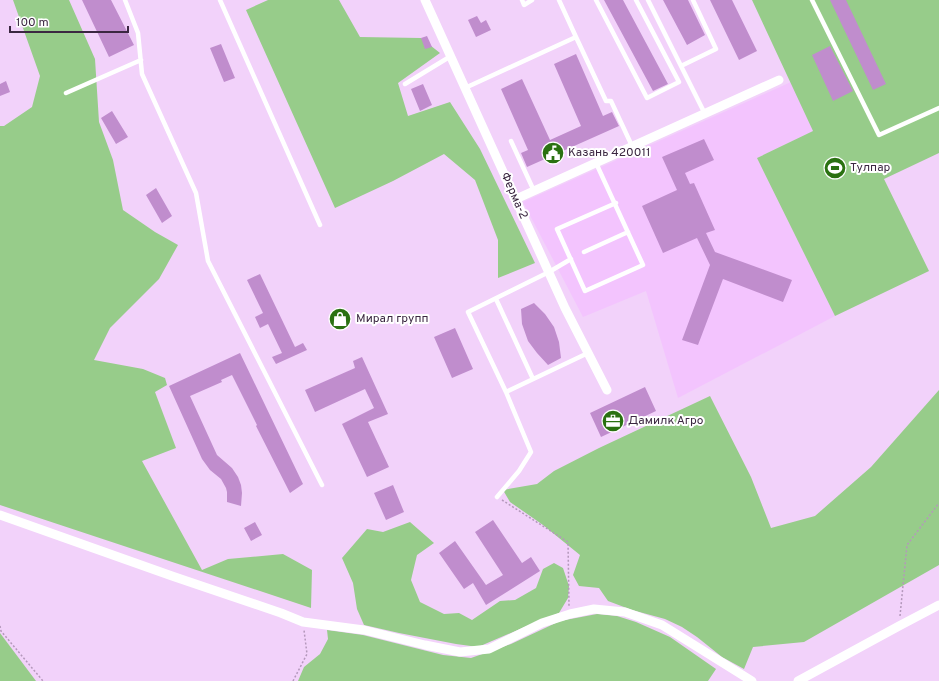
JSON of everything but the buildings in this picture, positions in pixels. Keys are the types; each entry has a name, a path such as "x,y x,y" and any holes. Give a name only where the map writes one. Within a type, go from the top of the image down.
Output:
{"street":[{"name":"Ферма-2","path":"425,0 565,308 607,390"},
{"path":"516,199 779,80"},
{"path":"0,515 303,622 364,630 424,645 460,652 489,649 542,623 570,614 594,609 625,612 662,625 752,681"},
{"path":"798,681 939,605"}],"lane":[{"path":"125,0 138,34 142,74 196,193 208,261 322,485"},
{"path":"220,0 320,225"},
{"path":"522,0 524,5 532,0"},
{"path":"559,0 606,101 611,101 632,146"},
{"path":"596,0 647,98 679,82 636,0"},
{"path":"648,0 705,114"},
{"path":"681,66 716,49 693,0"},
{"path":"812,0 879,135 939,108"},
{"path":"465,88 576,37"},
{"path":"406,84 451,56"},
{"path":"66,93 141,60"},
{"path":"511,141 534,191"},
{"path":"596,163 616,203 643,265 585,291 557,229 616,203"},
{"path":"584,252 628,232"},
{"path":"496,497 519,471 531,452 506,392 468,312 549,272 571,259"},
{"path":"496,299 533,379"},
{"path":"506,392 588,353"}],"path":[{"path":"496,497 568,542 570,614"},
{"path":"899,626 907,545 939,503"},
{"path":"293,681 307,654 303,622"},
{"path":"0,626 1,631 43,681"}],"shaded area":[{"path":"791,82 813,131 757,158 835,316 678,398 646,291 583,317 523,202"}],"green space":[{"path":"13,0 69,0 95,59 99,122 113,160 123,210 155,232 178,245 159,279 110,328 94,360 143,369 165,378 167,385 155,392 176,448 142,461 202,570 228,559 283,554 312,570 311,608 0,505 0,126 4,126 32,107 40,76"},
{"path":"268,0 339,0 360,37 421,38 440,53 398,83 408,116 450,102 480,149 535,263 498,278 498,240 475,180 444,154 393,181 335,208 246,10"},
{"name":"Тулпар","path":"752,0 939,0 939,153 884,179 929,271 835,316 757,158 813,131"},
{"path":"939,390 939,565 804,642 753,647 744,669 722,657 682,627 665,619 632,610 608,601 599,588 579,586 573,575 580,555 543,525 510,502 503,490 537,484 554,471 599,448 710,396 751,477 771,528 815,516 871,467"},
{"path":"410,522 434,543 417,555 411,580 420,602 444,614 459,613 472,620 500,601 515,600 536,588 543,569 554,563 563,568 569,586 568,598 559,613 478,647 399,633 364,625 357,609 353,583 342,558 367,529 383,532"},
{"path":"597,614 617,616 636,622 670,637 716,669 708,681 298,681 304,667 320,654 328,639 327,630 363,635 443,655 471,658 511,644 560,621"},
{"path":"0,633 36,681 0,681"}],"place":[{"name":"Казань 420011","path":"553,153"},
{"name":"Тулпар","path":"835,168"},
{"name":"Мирал групп","path":"340,319"},
{"name":"Дамилк Агро","path":"613,421"}]}
